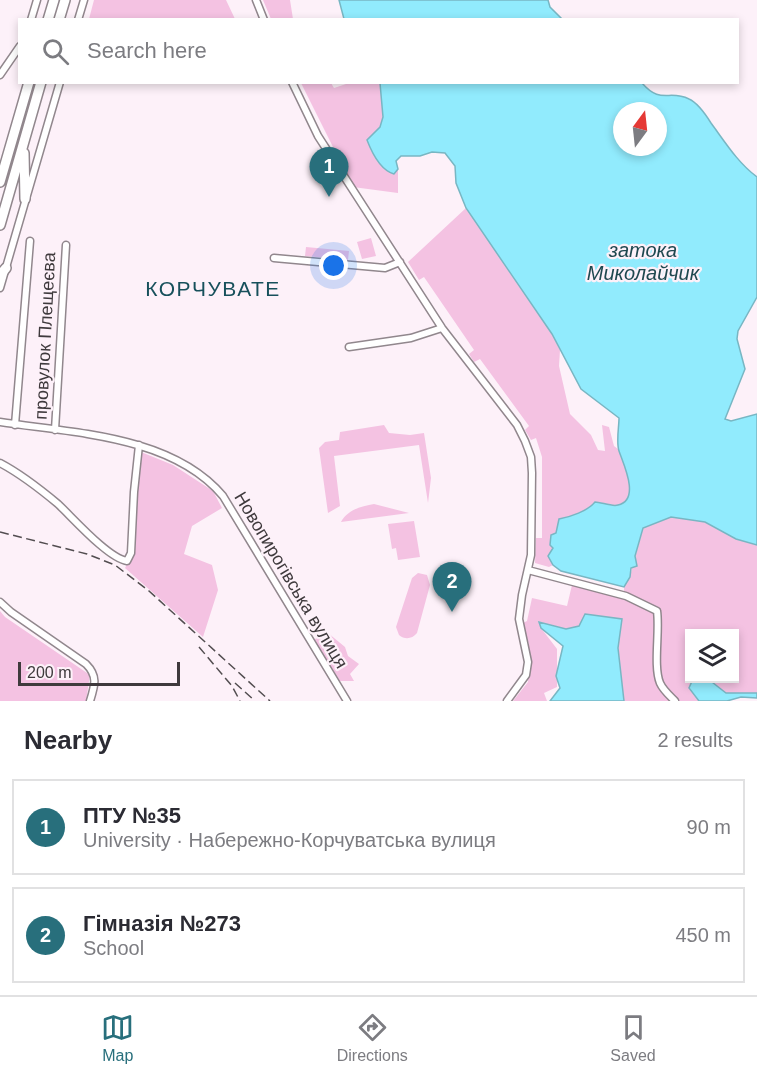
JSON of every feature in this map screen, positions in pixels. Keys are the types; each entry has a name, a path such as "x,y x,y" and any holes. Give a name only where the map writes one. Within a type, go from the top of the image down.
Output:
{"highway":[{"path":"49,18 53,2"},
{"path":"60,18 65,2"},
{"path":"0,182 28,84"},
{"path":"0,225 41,84"},
{"path":"24,144 25,200"}],"street":[{"path":"32,18 36,0"},
{"path":"79,18 84,0"},
{"path":"256,0 263,18"},
{"path":"0,75 18,49"},
{"path":"0,288 59,84"},
{"path":"293,84 318,136 442,328 517,425 531,457 531,555 519,619 528,669 507,701"},
{"path":"15,425 30,241"},
{"name":"провулок Плещеєва","path":"55,430 66,245"},
{"path":"274,258 385,268 399,262"},
{"path":"349,347 411,338 442,328"},
{"name":"Новопирогівська вулиця","path":"0,423 97,435 140,445 182,464 201,476 223,496 347,701"},
{"path":"0,463 57,504 108,551 127,561 131,553 134,492 140,445"},
{"path":"528,570 626,596 657,611 660,683 675,701"},
{"path":"0,602 86,664 93,672 94,687 90,701"}],"shaded area":[{"path":"94,0 226,0 235,18 89,18"},
{"path":"263,0 290,0 293,18 271,18"},
{"path":"302,84 332,84 334,88 346,84 380,84 383,117 380,127 398,159 396,161 398,193 353,187"},
{"path":"466,208 552,334 560,350 559,366 570,414 591,435 598,450 605,451 602,425 609,427 614,446 625,463 639,503 630,576 643,528 671,517 705,522 736,539 757,545 757,693 726,693 713,683 739,683 739,629 685,629 685,683 691,683 689,688 699,701 624,701 618,648 622,619 566,629 539,622 557,649 557,687 544,693 547,701 513,701 528,682 529,645 523,623 527,621 532,598 567,606 572,585 624,599 624,587 561,571 553,565 549,567 535,563 536,538 542,538 542,457 536,438 531,440 525,430 529,426 480,359 474,362 469,354 474,350 424,277 419,280 408,262"},
{"path":"371,238 376,256 362,259 357,242"},
{"path":"306,247 349,251 348,260 305,256"},
{"path":"384,425 389,433 410,435 424,433 431,478 428,503 419,445 334,456 340,506 328,513 319,448 325,442 339,440 340,432"},
{"path":"141,452 173,465 213,491 222,508 192,526 184,554 212,565 218,590 203,637 125,568 131,557"},
{"path":"374,504 409,513 341,522 360,507"},
{"path":"414,521 420,557 398,560 396,548 392,549 388,524"},
{"path":"418,573 427,575 430,585 417,633 413,637 401,637 396,627 412,578"},
{"path":"0,611 5,617 90,675 86,701 0,701"},
{"path":"328,633 345,647 348,656 359,664 350,674 354,681 340,681 315,642 315,639"}],"water":[{"path":"339,0 548,0 550,7 561,18 344,18"},
{"name":"затока Миколайчик","path":"380,84 643,84 660,95 682,96 696,103 738,159 757,177 757,297 738,331 737,339 745,369 725,419 731,421 757,414 757,545 736,539 705,522 671,517 643,528 635,556 637,566 631,568 630,577 624,587 561,571 553,565 548,556 553,548 550,545 551,535 556,533 559,519 583,511 595,502 618,505 625,502 628,496 629,481 618,447 619,418 581,389 552,334 466,208 456,183 455,166 445,153 432,152 420,156 401,156 396,161 398,169 394,174 381,165 367,140 380,127 383,117"},
{"path":"585,614 622,619 618,648 624,701 550,701 560,688 556,676 563,646 541,628 539,622 566,629 579,626"},
{"path":"691,683 713,683 726,693 757,693 757,698 741,697 727,701 699,701 689,688"}],"railway":[{"path":"0,532 87,554 115,565 149,591 270,701"},
{"path":"199,647 232,686 240,701"},
{"path":"235,683 255,701"}],"place":[{"name":"ПТУ №35","path":"329,197"},
{"name":"Гімназія №273","path":"452,612"}],"district":[{"name":"КОРЧУВАТЕ","path":"213,288"}]}
